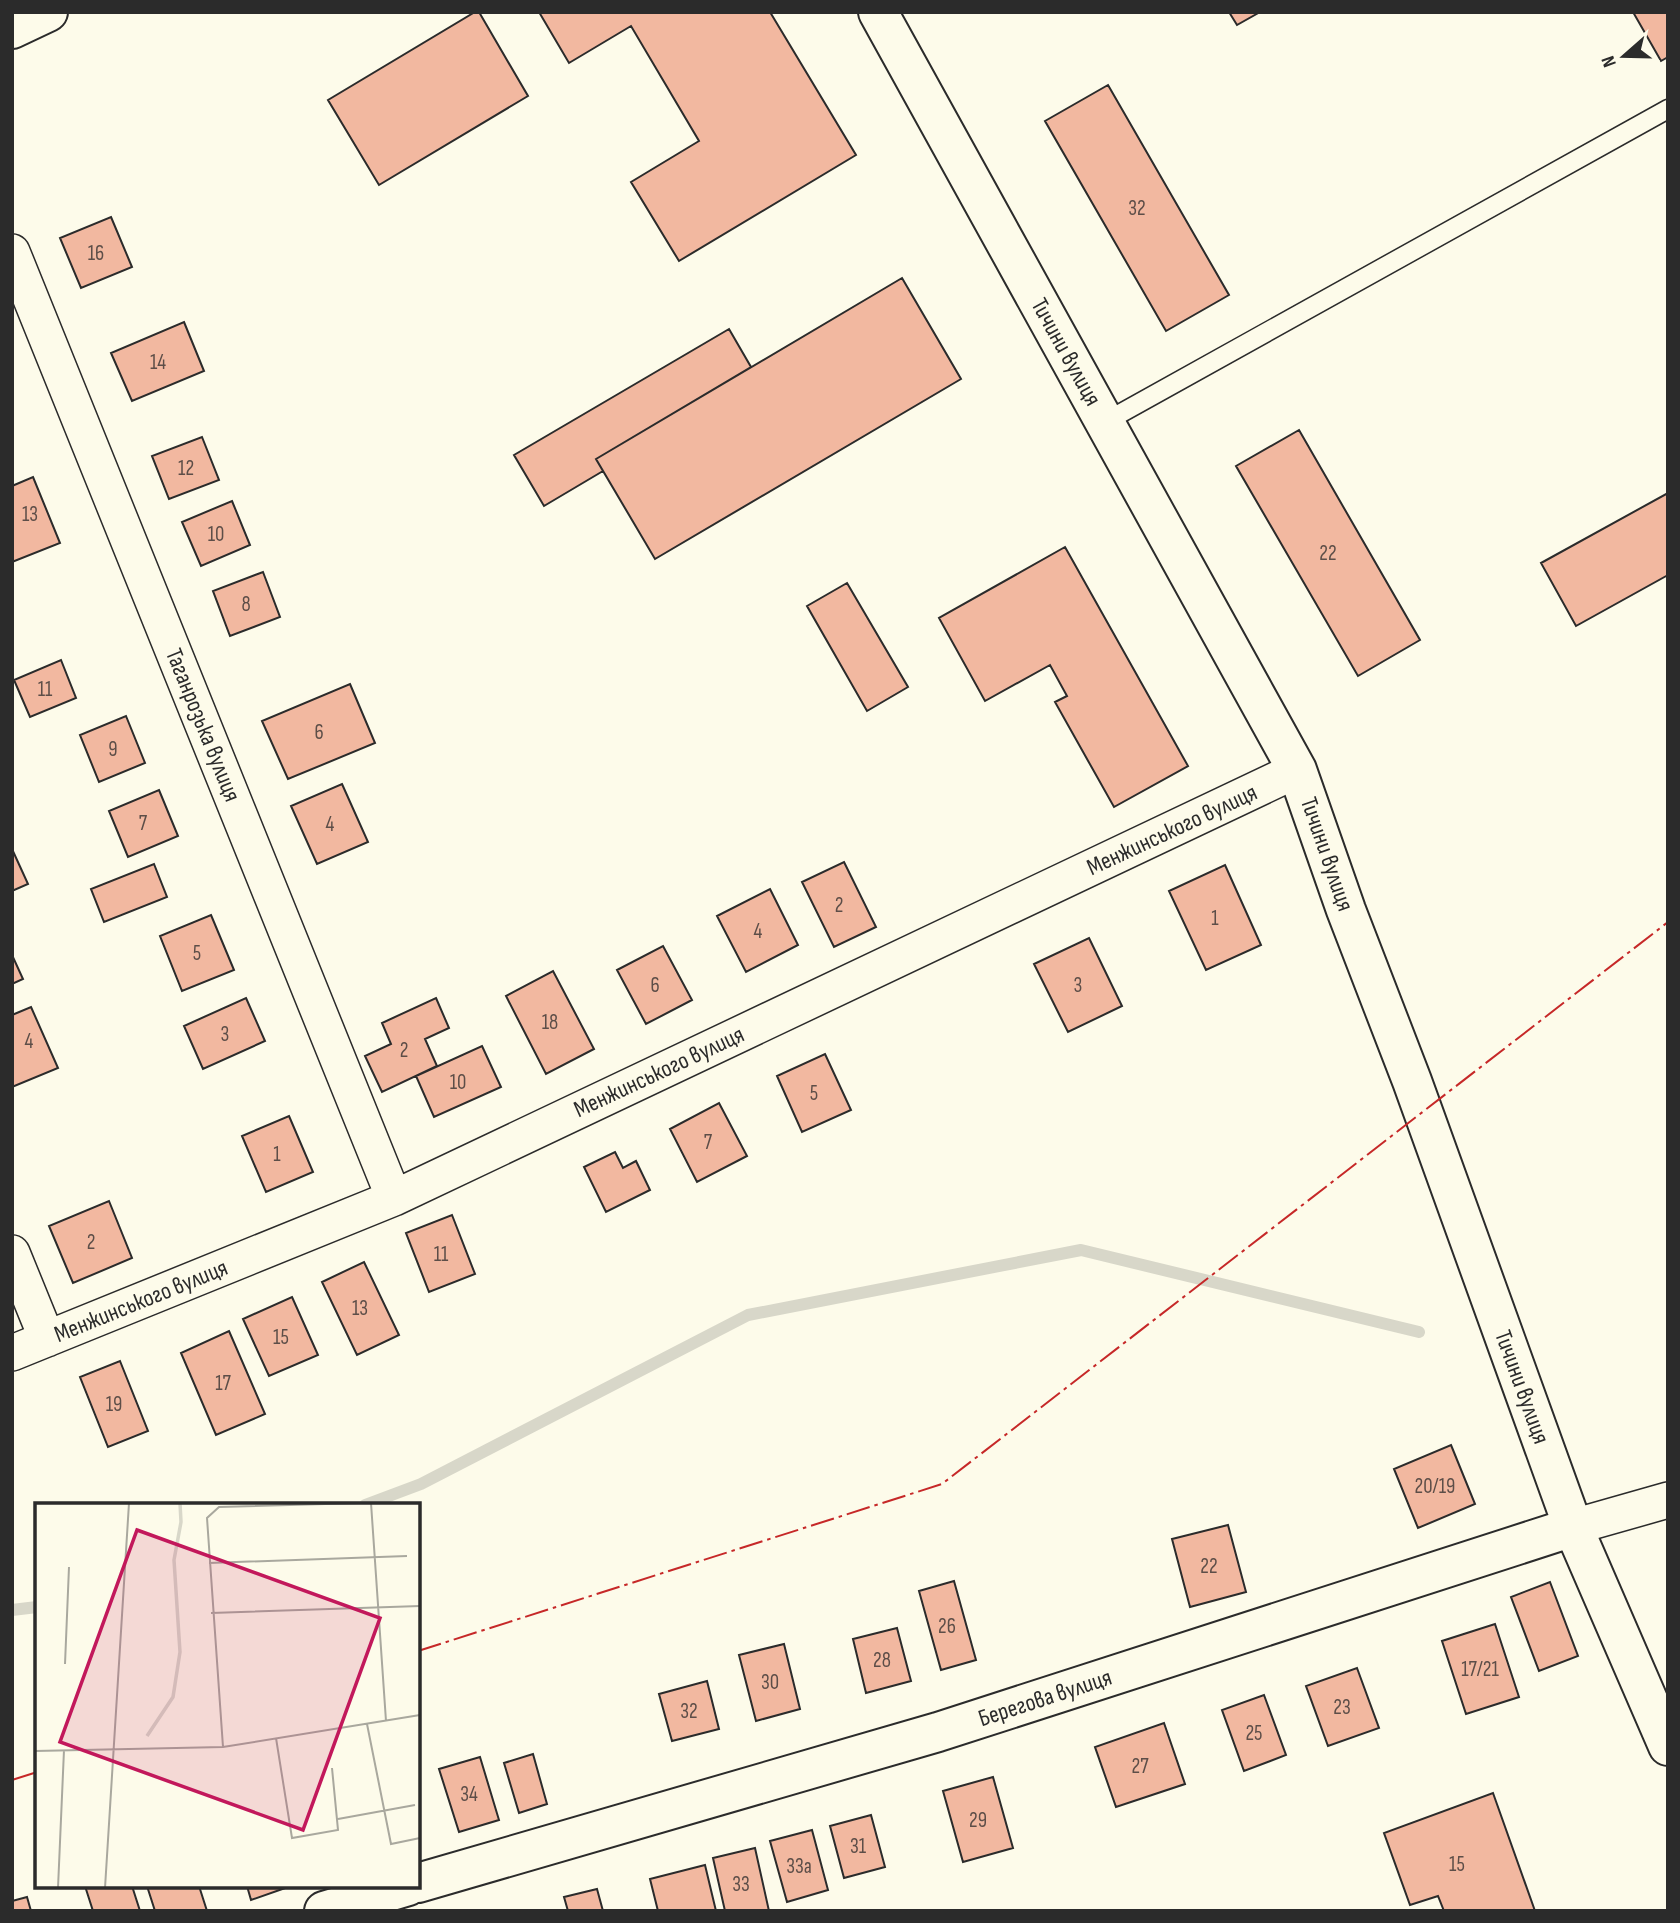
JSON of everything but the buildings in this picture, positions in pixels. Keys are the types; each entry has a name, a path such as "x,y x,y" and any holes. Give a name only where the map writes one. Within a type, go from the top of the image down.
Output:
{"street":[{"path":"12,29 48,12"},
{"name":"Тичини вулиця","path":"878,12 1297,770 1573,1527 1668,1746"},
{"name":"Таганрозька вулиця","path":"12,252 394,1198"},
{"name":"Менжинського вулиця","path":"12,1353 394,1198 1297,770"},
{"path":"12,1253 47,1339"},
{"name":"Берегова вулиця","path":"420,1882 937,1732 1573,1527 1668,1500"},
{"path":"324,1911 401,1888"}],"lane":[{"path":"1105,422 1668,109"}],"waterway":[{"path":"370,1503 421,1484 748,1315 1081,1250 1419,1332"},
{"path":"12,1610 35,1607"}],"power":[{"path":"420,1650 942,1484 1668,922"},
{"path":"12,1780 35,1773"}]}
